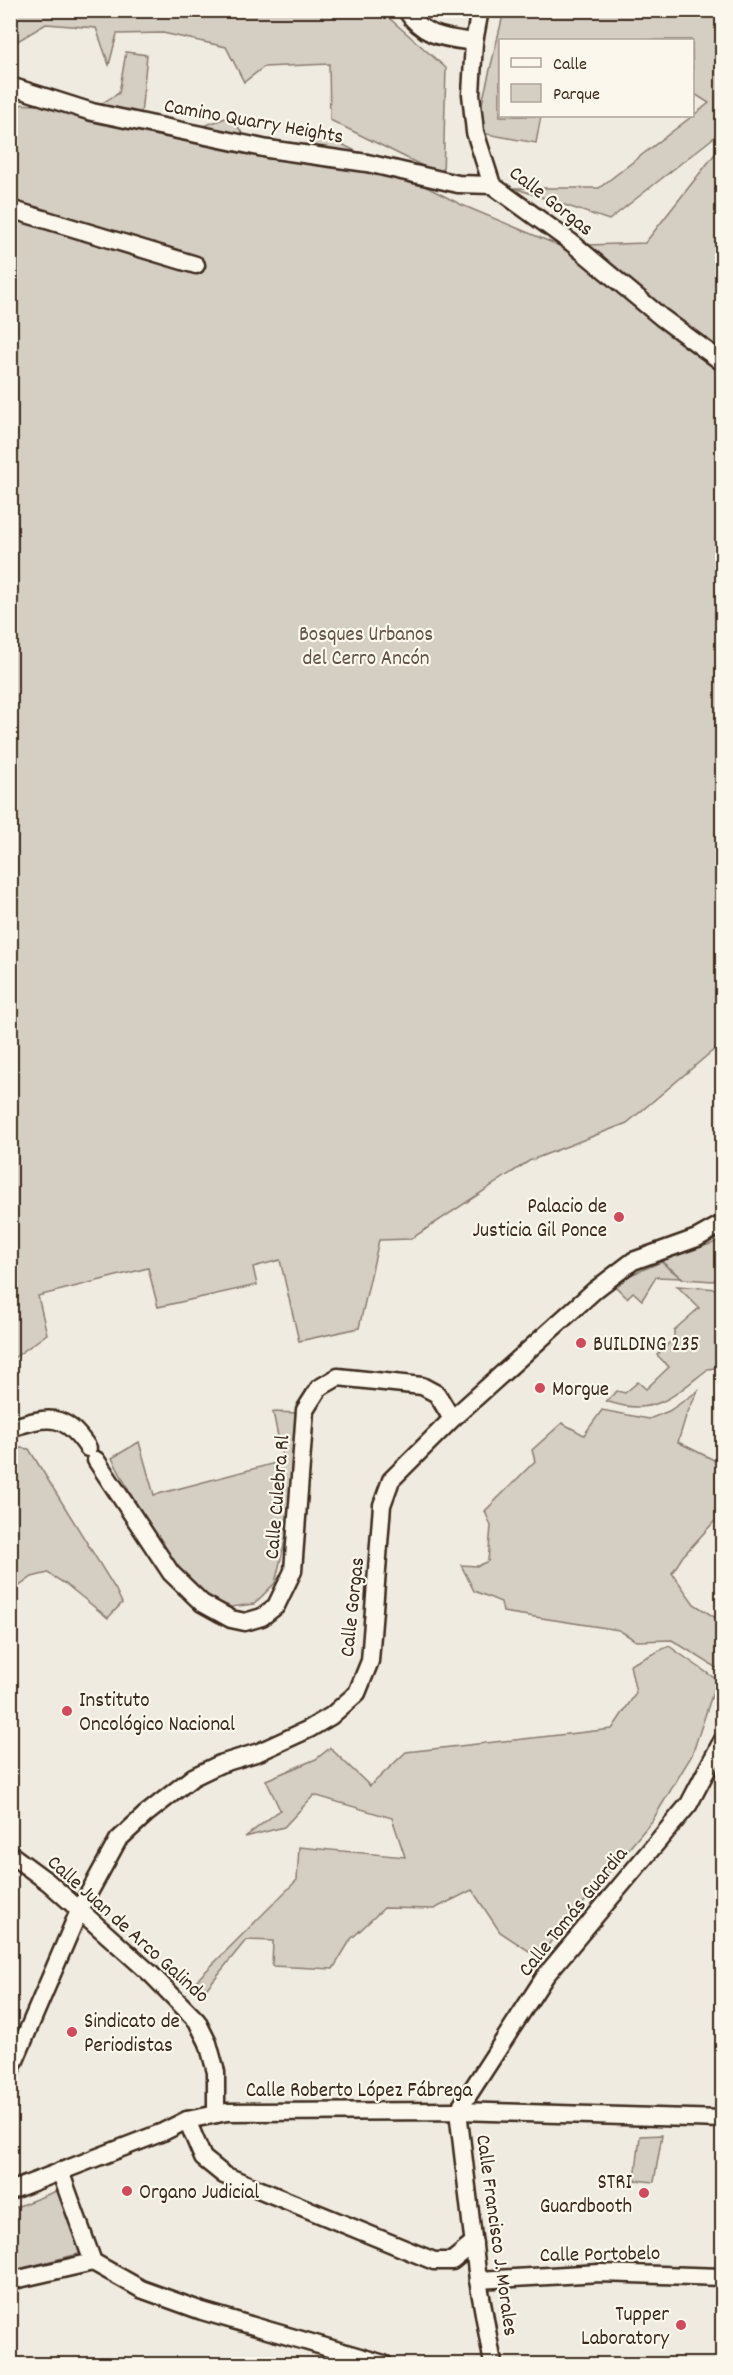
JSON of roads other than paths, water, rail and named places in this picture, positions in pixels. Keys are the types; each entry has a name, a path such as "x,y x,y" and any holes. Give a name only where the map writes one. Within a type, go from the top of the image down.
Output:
{"street":[{"path":"405,10 412,21 427,33 474,42"},
{"name":"Calle Gorgas","path":"480,10 474,42 471,94 475,132 492,184 572,243 661,317 723,362"},
{"name":"Camino Quarry Heights","path":"10,86 92,112 268,149 367,163 458,184 492,184"},
{"path":"10,209 196,265"},
{"name":"Calle Gorgas","path":"10,2072 79,1911 118,1840 146,1814 193,1777 220,1764 259,1752 309,1729 331,1716 357,1693 370,1661 382,1505 391,1480 452,1419 595,1290 633,1261 697,1238 723,1224"},
{"name":"Calle Culebra Rl","path":"10,1428 37,1419 55,1419 76,1430 171,1573 202,1603 231,1619 245,1622 262,1617 276,1606 293,1571 306,1410 319,1388 338,1377 422,1386 437,1394 452,1419"},
{"name":"Calle Tomás Guardia","path":"458,2111 546,1975 688,1804 723,1741"},
{"name":"Calle Juan de Arco Galindo","path":"10,1854 48,1882 151,1974 197,2020 208,2043 216,2072 216,2114"},
{"name":"Calle Roberto López Fábrega","path":"10,2191 163,2132 187,2120 227,2112 458,2111 723,2118"},
{"name":"Calle Francisco J. Morales","path":"458,2111 478,2280 494,2364"},
{"path":"187,2120 202,2158 224,2175 434,2261 452,2261 474,2243"},
{"path":"60,2171 93,2262 141,2289 192,2307 384,2364"},
{"path":"10,2281 93,2262"},
{"name":"Calle Portobelo","path":"478,2280 600,2273 723,2277"}],"place":[{"name":"Palacio de Justicia Gil Ponce","path":"619,1217"},
{"name":"BUILDING 235","path":"581,1343"},
{"name":"Morgue","path":"540,1388"},
{"name":"Instituto Oncológico Nacional","path":"67,1711"},
{"name":"Sindicato de Periodistas","path":"72,2032"},
{"name":"Organo Judicial","path":"127,2191"},
{"name":"STRI Guardbooth","path":"644,2193"},
{"name":"Tupper Laboratory","path":"681,2325"}],"park label":[{"name":"Bosques Urbanos del Cerro Ancón","path":"366,645"}]}
